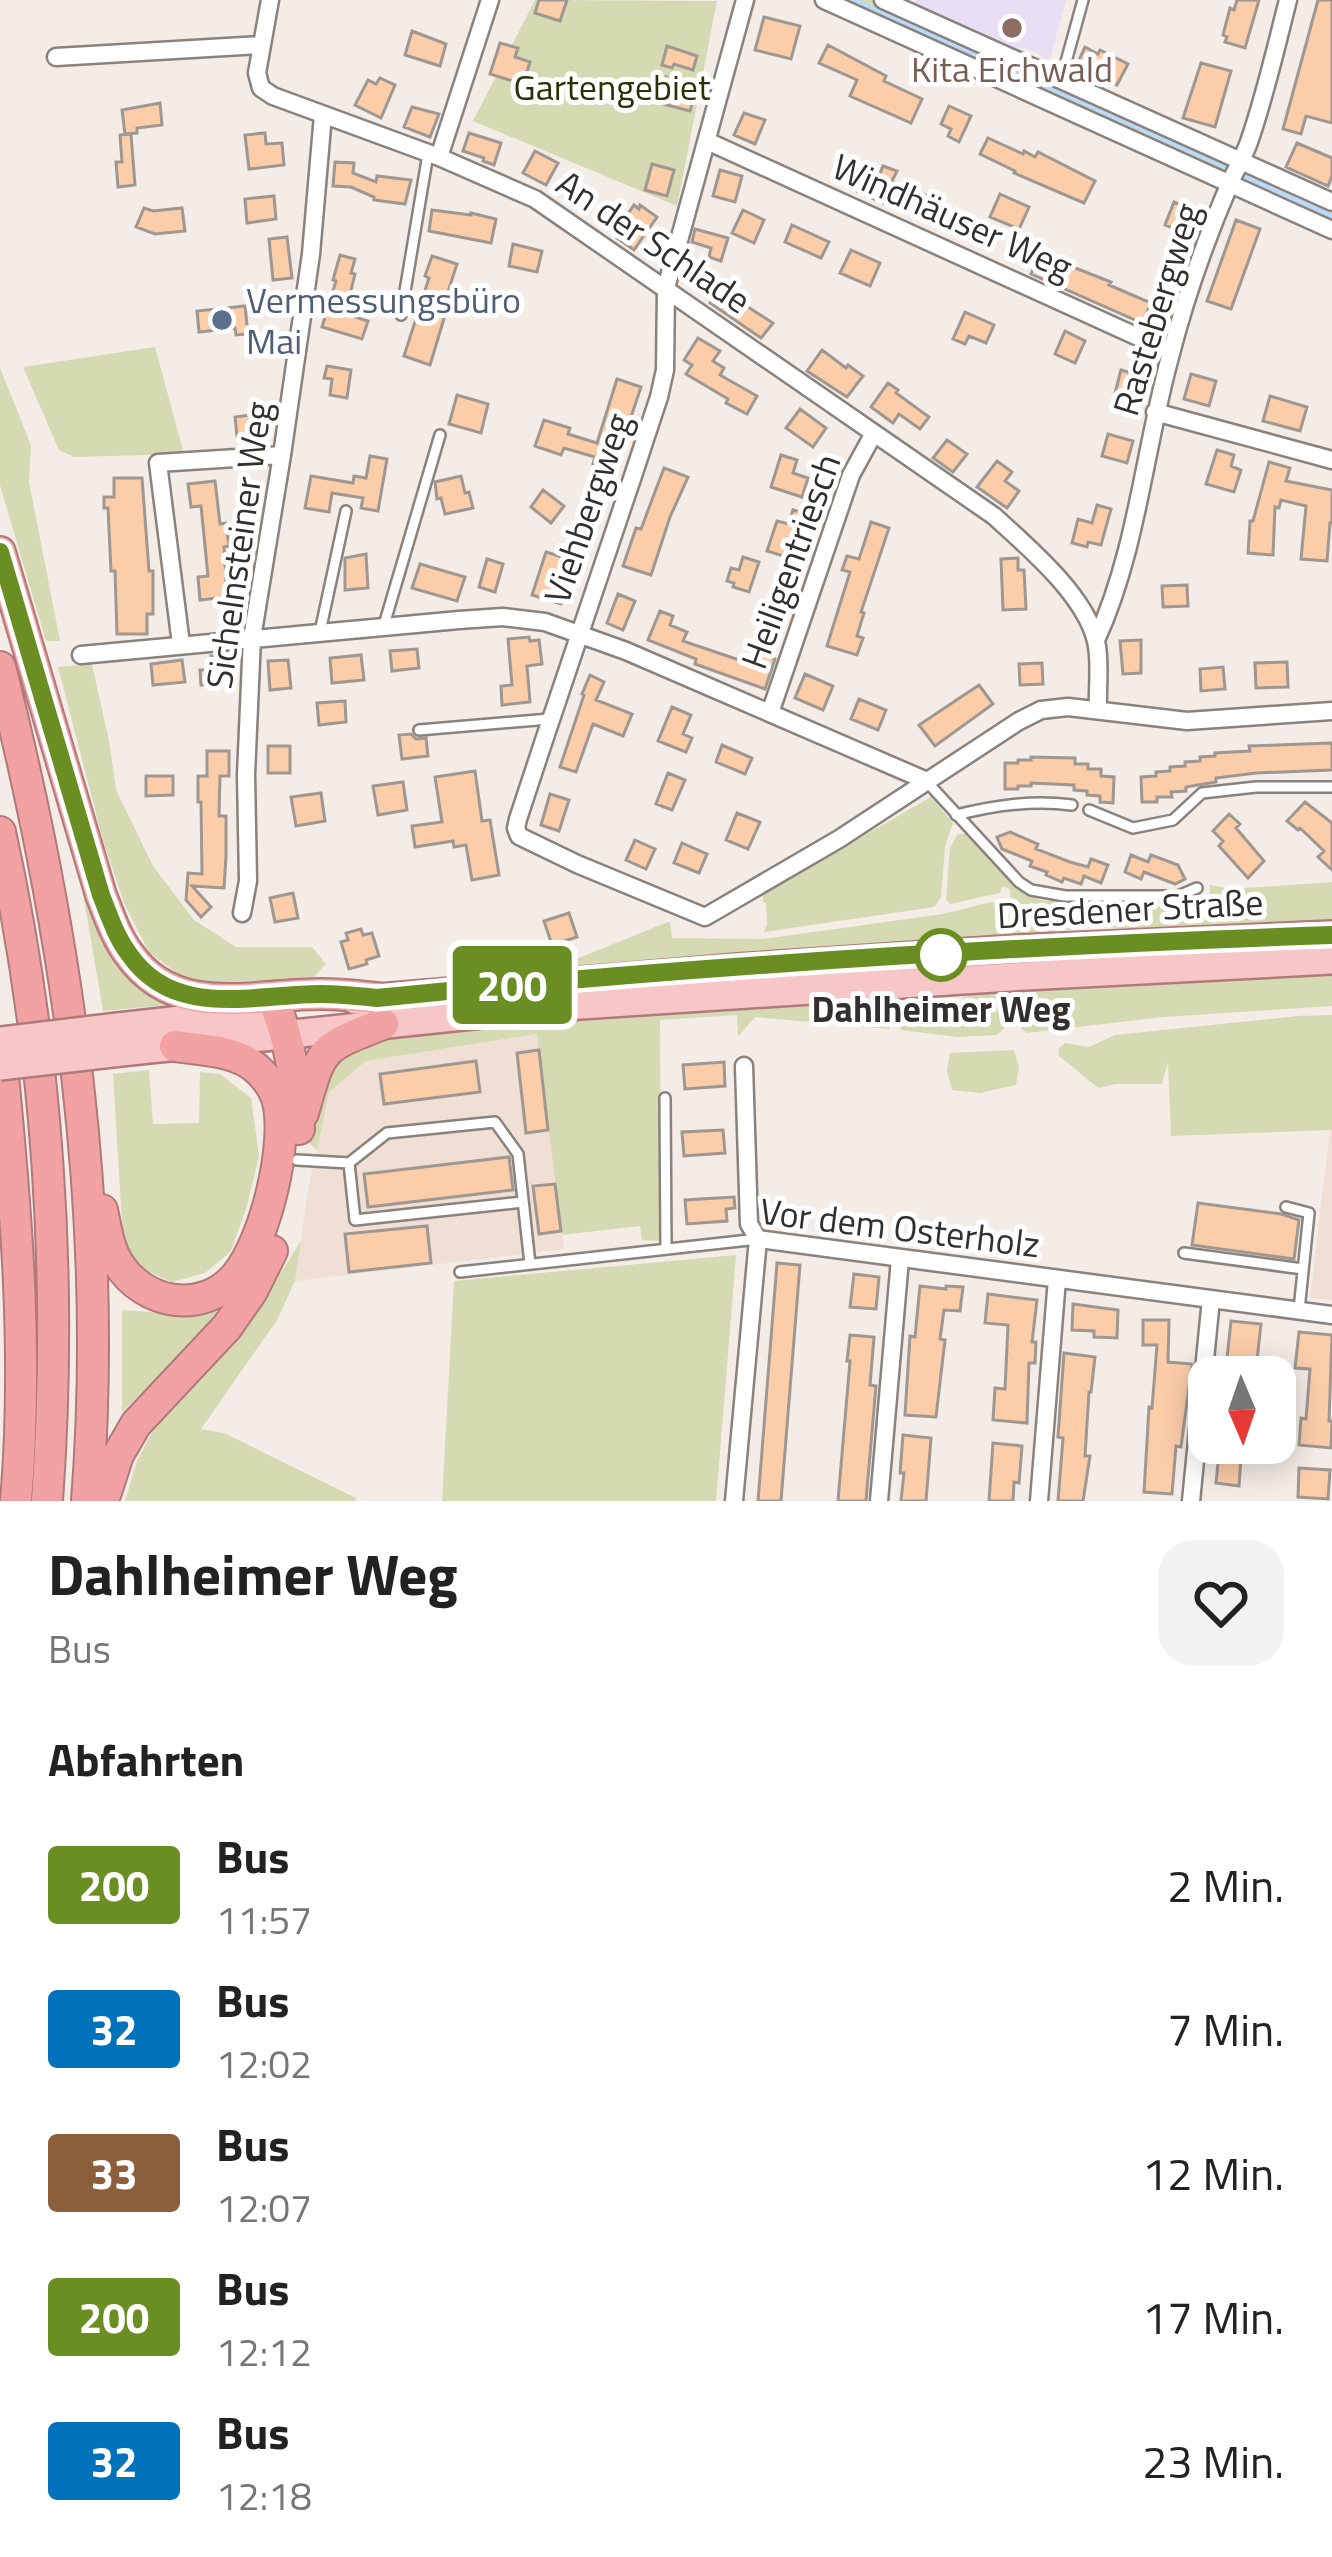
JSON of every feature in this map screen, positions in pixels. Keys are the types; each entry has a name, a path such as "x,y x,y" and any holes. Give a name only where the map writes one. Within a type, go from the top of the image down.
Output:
{"highway":[{"path":"0,552 101,895 120,941 137,965 171,990 208,1000 321,994 380,1011"},
{"path":"0,667 48,875 82,1112 91,1271 87,1501"},
{"path":"0,832 32,1019 44,1133 53,1354 47,1501"},
{"path":"299,1124 322,1056 380,1011"},
{"path":"103,1501 118,1456 136,1424 214,1344 252,1291 271,1253 297,1160 299,1124 282,1022"},
{"path":"0,1042 19,1257 21,1354 13,1501"},
{"path":"82,1112 109,1244 124,1273 142,1290 166,1299 190,1301 222,1288 246,1262 263,1223 278,1161 279,1108 272,1087 250,1063 176,1046"},
{"path":"0,1322 19,1257"},
{"path":"0,1448 13,1501"}],"main road":[{"name":"Dresdener Straße","path":"0,1042 119,1039 738,968 1332,934"},
{"name":"Dresdener Straße","path":"380,1011 550,1007 1332,960"},
{"name":"Dresdener Straße","path":"0,1066 119,1039 176,1046 282,1022"}],"street":[{"path":"56,57 261,45 270,0"},
{"path":"434,155 490,0"},
{"name":"Viehbergweg","path":"746,0 666,288 665,370 659,397 516,828 528,842 705,917 927,781"},
{"path":"824,0 1235,172 1332,202"},
{"path":"883,0 1061,80 1235,172 1332,230"},
{"name":"Rastebergweg","path":"1096,640 1129,546 1171,352 1198,268 1249,143 1288,0"},
{"name":"An der Schlade","path":"261,45 257,73 261,88 273,96 434,155 535,199 994,516 1043,561 1077,602 1096,640 1098,708"},
{"name":"Sichelnsteiner Weg","path":"242,913 248,881 246,775 252,638 311,254 323,115"},
{"name":"Windhäuser Weg","path":"707,141 1171,352"},
{"path":"1155,412 1332,460"},
{"name":"Heiligentriesch","path":"770,713 851,475 874,433"},
{"path":"181,644 158,463 283,455"},
{"path":"81,655 503,617 545,622 626,651 927,781 1041,710 1098,708 1187,721 1332,711"},
{"path":"734,1501 758,1239 749,1224 744,1066"},
{"name":"Vor dem Osterholz","path":"758,1239 1332,1315"},
{"path":"879,1501 900,1258"},
{"path":"1039,1501 1057,1279"},
{"path":"1191,1501 1211,1299"}],"lane":[{"path":"1061,80 1083,0"},
{"path":"401,315 434,155"},
{"path":"383,626 440,435"},
{"path":"320,632 346,511"},
{"path":"419,730 549,719"},
{"path":"927,781 1031,890 1065,896 1178,896 1197,887"},
{"path":"1089,810 1133,828 1173,820 1202,793 1332,788"},
{"path":"956,815 1041,801 1072,805"},
{"path":"665,1098 666,1247"},
{"path":"297,1160 349,1163 387,1133 495,1122 518,1154 530,1264"},
{"path":"349,1163 355,1220 523,1202"},
{"path":"1286,1207 1309,1213 1299,1310"},
{"name":"Vor dem Osterholz","path":"460,1272 758,1239"},
{"path":"1184,1253 1303,1269"}],"shaded area":[{"name":"Kita Eichwald","path":"916,0 1066,0 1048,66 1039,54 1025,48 1012,50 914,4"},
{"path":"538,1034 564,1249 295,1281 329,1092 366,1061"},
{"path":"1332,1130 1332,1300 1310,1298"}],"green space":[{"name":"Gartengebiet","path":"535,0 717,1 677,206 473,121"},
{"path":"838,0 875,0 1227,161 1222,172"},
{"path":"155,347 184,454 74,457 59,450 23,367"},
{"path":"0,368 31,445 29,482 60,641 46,641 0,485"},
{"path":"92,664 116,790 153,866 194,920 236,947 312,947 326,964 309,982 213,992 149,952 124,903 103,840 58,667"},
{"path":"931,797 953,823 945,846 941,898 934,907 764,932 762,894"},
{"path":"965,833 1016,887 1039,900 1204,900 1210,895 1210,885 1233,889 1332,882 1332,924 1156,931 1083,928 1013,940 1010,889 1002,886 1000,893 950,904 946,899 950,848 957,835"},
{"path":"90,892 115,958 135,982 167,1005 103,1011 83,893"},
{"path":"991,902 1001,908 999,941 556,967 668,922 672,938 763,939 943,914"},
{"path":"1332,971 1332,1006 1163,1017 1026,1033 1016,1023 1016,987"},
{"path":"1004,988 1008,1024 997,1035 958,1037 901,1030 899,1022 906,1007 949,1005"},
{"path":"831,999 863,1006 898,1005 889,1029 755,1017 738,1037 737,1015 660,1020 661,1241 642,1240 640,1226 562,1235 537,1034 366,1061 329,1092 317,1150 307,1141 322,1069 366,1042 557,1016"},
{"path":"1332,1015 1332,1130 1171,1136 1168,1062 1162,1084 1098,1088 1059,1056 1058,1049 1065,1043 1089,1047 1115,1035"},
{"path":"1014,1050 1019,1067 1016,1085 980,1093 952,1090 947,1071 950,1053"},
{"path":"149,1070 153,1124 199,1123 200,1072 220,1074 251,1098 259,1156 231,1251 205,1273 172,1282 138,1267 123,1238 113,1074"},
{"path":"301,1241 295,1281 277,1320 201,1429 224,1433 355,1501 125,1501 137,1461 154,1429 227,1349"},
{"path":"736,1255 716,1501 442,1501 454,1281"},
{"path":"213,1308 220,1317 122,1412 122,1310 177,1314"}],"building":[{"path":"539,0 567,0 560,21 535,13"},
{"path":"1237,0 1259,0 1245,48 1225,42 1223,35"},
{"path":"1318,0 1332,0 1332,123 1306,116 1301,134 1283,129"},
{"path":"764,17 800,26 791,59 755,50"},
{"path":"412,31 446,44 440,66 405,55"},
{"path":"500,43 518,48 515,57 530,62 523,84 490,74"},
{"path":"828,45 922,99 911,123 850,96 857,80 819,63"},
{"path":"667,46 697,56 693,70 662,65"},
{"path":"1085,47 1128,64 1117,85 1074,71"},
{"path":"1201,63 1231,71 1215,127 1183,118"},
{"path":"666,77 695,93 690,111 659,103"},
{"path":"380,78 395,85 381,118 355,105 368,80 376,84"},
{"path":"160,103 162,125 125,134 122,110"},
{"path":"949,106 971,116 959,142 941,124"},
{"path":"412,107 439,114 430,137 404,127"},
{"path":"744,113 765,120 755,144 734,135"},
{"path":"265,133 266,144 282,143 284,165 249,169 245,135"},
{"path":"469,133 501,143 494,165 463,151"},
{"path":"131,134 135,185 118,187 120,135"},
{"path":"988,138 1023,154 1035,157 1038,152 1095,181 1084,203 980,154"},
{"path":"1297,143 1332,158 1328,186 1286,167"},
{"path":"535,151 558,163 546,185 523,173"},
{"path":"335,162 354,163 353,173 376,182 377,176 411,180 405,204 374,200 351,187 333,186"},
{"path":"652,164 674,170 667,196 645,190"},
{"path":"883,166 897,171 892,181 937,200 929,220 886,194 883,203 858,192 867,171 879,176"},
{"path":"720,170 742,176 735,202 713,196"},
{"path":"1000,194 1029,207 1019,229 990,217"},
{"path":"274,196 276,219 247,223 245,199"},
{"path":"1174,202 1195,211 1185,233 1165,225"},
{"path":"634,205 657,217 634,250 617,238"},
{"path":"144,208 182,208 185,231 155,234 136,227"},
{"path":"432,210 496,219 491,243 429,231"},
{"path":"743,210 764,220 754,243 732,233"},
{"path":"1236,220 1260,229 1231,309 1207,301"},
{"path":"792,225 829,242 821,258 785,242"},
{"path":"695,229 728,238 721,261 709,257 711,248 692,242"},
{"path":"287,237 292,278 273,280 269,239"},
{"path":"513,244 542,251 537,272 509,266"},
{"path":"851,250 880,263 870,286 840,273"},
{"path":"1040,254 1151,303 1142,323 1031,274"},
{"path":"340,255 355,259 345,314 368,321 362,339 322,327"},
{"path":"432,256 457,264 430,365 404,356"},
{"path":"720,289 773,323 761,338 710,303"},
{"name":"Vermessungsbüro Mai","path":"245,306 248,334 236,335 235,328 199,332 197,311"},
{"path":"965,312 994,325 986,343 969,336 965,344 953,339"},
{"path":"1065,331 1085,341 1075,363 1055,354"},
{"path":"698,338 720,351 713,361 724,368 720,375 757,396 747,414 686,374 692,365 684,360"},
{"path":"822,350 863,376 847,397 807,371"},
{"path":"327,366 351,370 347,398 330,395 332,379 324,378"},
{"path":"1121,370 1138,375 1130,406 1113,401"},
{"path":"1191,374 1216,381 1209,406 1184,399"},
{"path":"617,379 641,387 610,469 593,464 595,457 564,448 561,455 535,446 544,420 597,443"},
{"path":"888,383 929,417 920,429 899,414 893,423 871,407"},
{"path":"457,395 488,404 481,433 449,424"},
{"path":"1270,396 1307,407 1300,431 1263,421"},
{"path":"800,409 826,428 813,447 786,428"},
{"path":"258,414 260,433 237,436 235,417"},
{"path":"1108,434 1133,441 1127,463 1102,456"},
{"path":"947,440 967,454 953,472 933,458"},
{"path":"1217,450 1234,455 1231,466 1241,470 1234,492 1206,484"},
{"path":"781,455 797,460 793,473 808,478 802,497 771,487"},
{"path":"370,456 387,459 378,511 361,508 363,498 332,493 329,512 305,508 311,476 353,483 354,476 366,478"},
{"path":"997,461 1012,472 1005,481 1019,491 1007,508 977,487"},
{"path":"1269,462 1290,468 1286,481 1332,490 1327,561 1301,559 1306,506 1281,500 1279,508 1275,507 1273,555 1248,553 1250,521"},
{"path":"664,468 688,477 651,575 623,566"},
{"path":"461,476 473,508 445,514 435,482"},
{"path":"114,478 142,478 149,571 153,571 153,614 147,614 147,634 117,634 115,571 111,571 108,508 104,508 104,497 114,497"},
{"path":"215,481 220,524 226,523 229,546 224,547 227,597 200,600 198,577 208,576 201,506 191,507 188,484"},
{"path":"543,490 564,506 551,523 531,507"},
{"path":"1097,505 1111,509 1101,545 1072,543 1078,519 1092,523"},
{"path":"793,510 818,518 813,537 798,532 790,558 767,551 777,521 789,524"},
{"path":"871,522 889,528 861,612 857,636 863,638 857,655 827,646 850,572 842,570 847,556 859,559"},
{"path":"546,552 575,561 561,604 532,595"},
{"path":"366,554 368,588 345,590 345,558"},
{"path":"743,557 759,562 749,592 727,581 731,568 739,570"},
{"path":"1018,558 1018,570 1024,570 1026,609 1003,610 1001,559"},
{"path":"487,559 503,564 495,592 479,587"},
{"path":"420,564 465,577 457,601 412,588"},
{"path":"1187,585 1188,606 1163,607 1162,586"},
{"path":"618,594 635,601 623,630 607,623"},
{"path":"660,611 673,616 670,625 687,632 683,641 745,662 753,663 756,653 775,659 765,689 695,664 696,659 648,640"},
{"path":"508,639 539,640 542,664 527,666 530,702 502,705 501,686 512,685"},
{"path":"1141,640 1141,673 1123,674 1120,641"},
{"path":"417,649 419,668 392,671 390,651"},
{"path":"229,655 230,684 201,685 200,670 211,670 211,656"},
{"path":"361,655 364,680 332,683 330,658"},
{"path":"182,660 185,682 153,685 151,664"},
{"path":"288,660 291,688 270,690 268,661"},
{"path":"1287,662 1288,687 1256,688 1255,663"},
{"path":"1042,663 1043,684 1020,685 1019,664"},
{"path":"1223,667 1225,689 1201,691 1200,669"},
{"path":"805,674 833,686 823,710 795,698"},
{"path":"590,675 604,682 596,700 632,714 623,736 593,724 576,772 560,767"},
{"path":"979,685 993,704 935,746 919,725"},
{"path":"859,699 886,710 878,730 851,719"},
{"path":"345,701 346,722 319,725 317,703"},
{"path":"672,707 691,715 683,734 692,738 686,752 658,741"},
{"path":"399,735 426,738 428,756 402,759"},
{"path":"1332,743 1332,770 1216,778 1216,782 1171,792 1172,797 1157,797 1157,802 1142,802 1141,777 1156,776 1170,767 1200,761 1200,757 1250,751 1249,746"},
{"path":"722,745 752,758 745,774 716,762"},
{"path":"268,746 290,746 290,773 268,773"},
{"path":"207,751 229,751 229,776 220,776 219,816 226,816 224,888 192,886 211,907 201,917 186,900 188,873 202,874 198,776 207,776"},
{"path":"1031,757 1075,758 1075,764 1101,769 1101,776 1114,777 1113,803 1074,790 1074,785 1031,783 1005,789 1005,763"},
{"path":"475,771 482,821 490,820 499,875 472,880 466,845 454,847 453,841 415,847 412,826 442,822 435,777"},
{"path":"668,773 685,780 672,810 656,804"},
{"path":"146,776 173,776 173,795 146,796"},
{"path":"403,782 407,810 378,815 373,786"},
{"path":"321,793 325,821 296,826 291,797"},
{"path":"550,794 569,800 559,831 541,825"},
{"path":"1305,802 1332,823 1332,870 1318,857 1324,851 1287,821"},
{"path":"737,813 760,822 748,849 726,840"},
{"path":"1229,814 1264,861 1248,878 1219,846 1223,841 1213,831"},
{"path":"1010,832 1070,862 1088,867 1091,859 1108,865 1101,883 1084,876 1081,884 1064,878 1062,882 1046,875 1030,866 1032,861 1002,849 997,837"},
{"path":"635,840 655,849 646,869 626,860"},
{"path":"682,843 707,854 699,873 674,863"},
{"path":"1131,855 1148,862 1151,855 1178,865 1185,879 1175,884 1144,872 1141,879 1125,872"},
{"path":"293,893 298,918 275,922 270,898"},
{"path":"569,913 577,937 552,945 544,921"},
{"path":"361,929 363,935 372,933 379,956 349,969 341,942 348,940 346,933"},
{"path":"539,1050 548,1130 526,1133 517,1053"},
{"path":"476,1061 480,1092 384,1104 380,1074"},
{"path":"724,1062 725,1086 685,1089 683,1065"},
{"path":"723,1130 725,1153 684,1156 682,1132"},
{"path":"509,1157 513,1190 368,1207 364,1174"},
{"path":"555,1184 561,1231 539,1234 533,1186"},
{"path":"734,1197 735,1208 726,1209 727,1221 687,1224 685,1200"},
{"path":"1198,1203 1299,1220 1294,1259 1192,1245"},
{"path":"427,1226 431,1263 349,1272 345,1234"},
{"path":"777,1263 800,1265 781,1501 758,1501"},
{"path":"854,1274 879,1277 876,1309 850,1307"},
{"path":"920,1286 963,1287 960,1311 944,1310 936,1417 905,1415 910,1336 915,1337"},
{"path":"988,1294 1037,1300 1027,1423 993,1420 995,1388 1005,1389 1008,1325 985,1323"},
{"path":"1073,1304 1118,1310 1117,1338 1072,1330"},
{"path":"1143,1320 1169,1320 1168,1362 1188,1364 1188,1394 1181,1447 1176,1446 1172,1494 1144,1492 1157,1345 1143,1345"},
{"path":"1231,1321 1261,1324 1257,1356 1227,1356"},
{"path":"1299,1332 1332,1335 1331,1448 1299,1445 1310,1369 1296,1368"},
{"path":"850,1335 874,1337 870,1385 876,1386 866,1501 838,1501"},
{"path":"1064,1353 1095,1357 1083,1501 1058,1501"},
{"path":"903,1435 931,1438 926,1501 901,1501"},
{"path":"993,1443 1022,1446 1013,1501 989,1501"},
{"path":"1218,1464 1241,1464 1239,1486 1216,1483"},
{"path":"1299,1468 1330,1470 1328,1499 1298,1497"}],"waterway":[{"path":"854,0 1232,170"},
{"path":"1242,175 1332,216"}],"bus line":[{"name":"200","path":"0,552 101,895 120,941 159,984 195,998 321,994 377,998 738,968 1332,935"}],"place":[{"name":"Kita Eichwald","path":"1012,28"},
{"name":"Vermessungsbüro Mai","path":"222,320"},
{"name":"Dahlheimer Weg","path":"941,955"}]}
